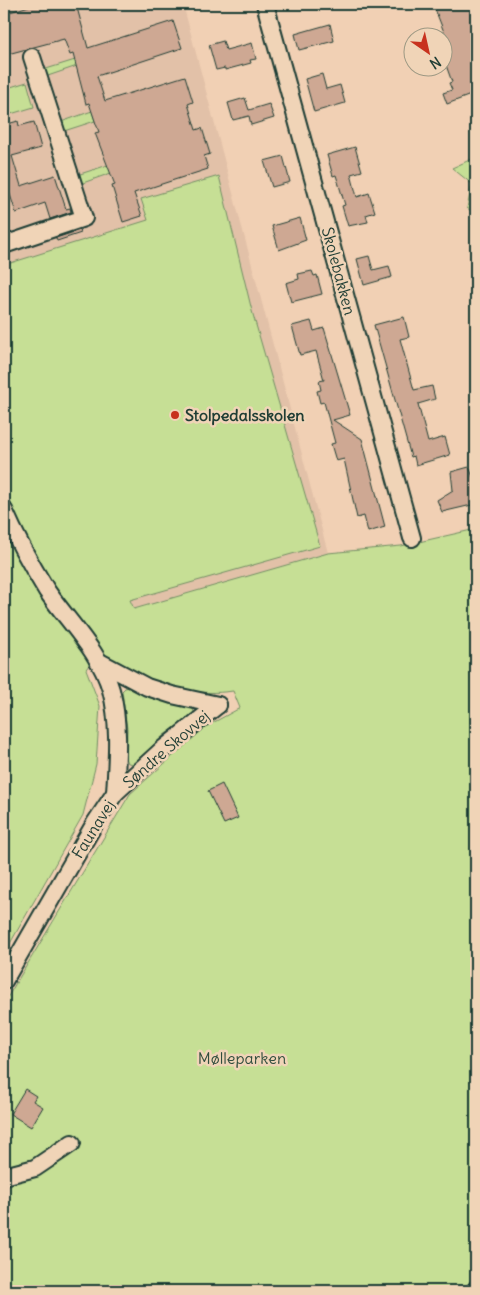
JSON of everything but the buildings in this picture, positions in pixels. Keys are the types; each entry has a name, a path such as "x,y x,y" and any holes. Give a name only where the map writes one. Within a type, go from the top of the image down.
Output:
{"street":[{"name":"Skolebakken","path":"265,4 412,538"},
{"path":"4,245 84,218 32,57"},
{"name":"Faunavej","path":"4,510 14,533 47,590 98,661 110,690 115,712 117,738 116,793 95,823 4,981"},
{"name":"Faunavej","path":"98,661 147,687 172,695 218,704"},
{"name":"Søndre Skovvej","path":"116,793 162,749 218,704"},
{"path":"4,1176 35,1168 72,1143"}],"shaded area":[{"name":"Stolpedalsskolen","path":"4,4 183,4 328,553 134,609 4,276"}],"green space":[{"path":"75,60 77,66 42,78 43,70"},
{"path":"27,82 34,107 4,116 4,89"},
{"path":"92,111 95,121 64,131 61,122"},
{"path":"476,157 476,214 467,208 472,184 452,168"},
{"path":"108,165 111,173 80,184 77,175"},
{"name":"Mølleparken","path":"219,176 252,311 320,546 130,600 134,609 328,553 401,546 476,529 476,1291 4,1291 4,1003 130,794 207,726 240,708 233,691 208,692 169,687 132,673 100,652 86,669 100,706 96,764 83,815 4,954 4,265 148,220 141,199"},
{"path":"129,687 160,699 191,707 194,711 192,716 164,735 133,764 128,763 126,758 127,729 122,691"}],"place":[{"name":"Stolpedalsskolen","path":"175,415"}]}
